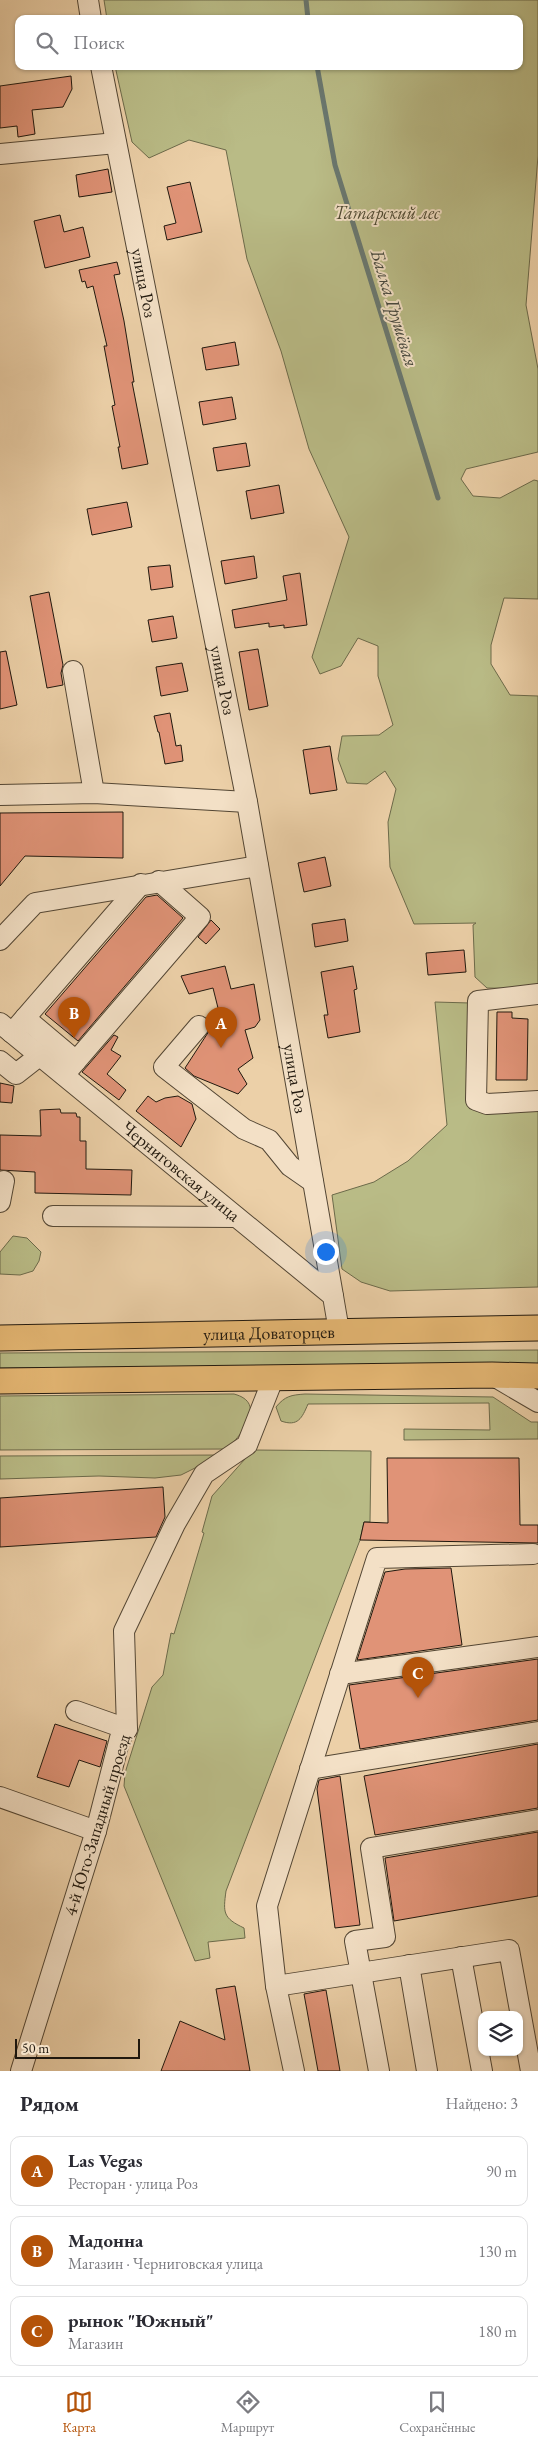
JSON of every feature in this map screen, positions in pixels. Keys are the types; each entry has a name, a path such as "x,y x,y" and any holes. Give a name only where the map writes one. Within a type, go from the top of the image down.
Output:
{"main road":[{"name":"улица Доваторцев","path":"0,1338 538,1328"},
{"path":"0,1381 272,1379 492,1374 538,1376"}],"street":[{"path":"88,0 91,15"},
{"name":"улица Роз","path":"102,70 247,802 333,1296"},
{"path":"0,154 116,143"},
{"path":"73,671 94,793"},
{"path":"0,795 94,793 247,802"},
{"path":"0,940 35,903 258,866"},
{"path":"6,1028 25,1018 150,883"},
{"path":"25,1018 70,1068 200,917 150,883"},
{"path":"538,994 478,1001 476,1100 487,1104 538,1101"},
{"path":"199,1026 164,1067 244,1129 269,1140 290,1166 313,1182"},
{"name":"Черниговская улица","path":"6,1028 39,1056 70,1068 236,1217 333,1296"},
{"path":"0,1060 16,1074 39,1056"},
{"path":"0,1202 4,1180"},
{"path":"53,1216 236,1217"},
{"path":"333,1296 339,1331"},
{"path":"492,1374 538,1402"},
{"name":"4-й Юго-Западный проезд","path":"21,2071 96,1831 120,1738 127,1729 124,1631 175,1524 204,1474 247,1445 272,1379"},
{"path":"294,2071 276,1986 267,1906 377,1558 533,1554"},
{"path":"340,1674 538,1646"},
{"path":"76,1711 127,1729"},
{"path":"310,1768 538,1732"},
{"path":"0,1797 96,1831"},
{"path":"378,2071 355,1941 385,1937 371,1848 538,1820"},
{"path":"276,1986 509,1950 531,2071"},
{"path":"461,1957 482,2071"},
{"path":"409,1965 427,2071"}],"green space":[{"name":"Татарский лес","path":"104,0 538,0 538,156 526,305 538,369 538,452 466,469 461,479 473,496 500,498 534,480 538,481 538,599 504,598 491,645 491,664 510,695 538,696 538,989 487,988 475,977 473,925 476,923 414,924 390,867 388,822 396,789 385,771 367,784 347,783 338,759 342,736 379,735 393,725 378,676 378,646 358,638 341,666 320,674 312,657 349,537 309,449 281,351 247,259 226,150 189,140 149,158 132,142 116,70 523,70 523,15 106,15"},
{"path":"435,1002 470,1003 468,1100 538,1106 538,1287 390,1291 361,1282 342,1269 332,1195 374,1182 408,1161 447,1125"},
{"path":"13,1236 27,1238 41,1252 39,1261 33,1271 20,1275 0,1274 0,1252"},
{"path":"538,1350 538,1364 0,1368 0,1353"},
{"path":"234,1394 244,1398 249,1404 250,1412 244,1428 227,1449 0,1450 0,1396"},
{"path":"305,1394 493,1397 531,1422 538,1422 538,1439 404,1440 404,1429 490,1430 489,1403 308,1404 299,1420 292,1423 281,1421 276,1407 279,1403 289,1397"},
{"path":"253,1450 371,1451 370,1522 364,1522 360,1540 226,1891 226,1914 228,1918 244,1928 245,1938 208,1942 210,1958 195,1961 124,1786 125,1773 152,1687 163,1675 171,1633 174,1634 204,1533 202,1532 212,1496"},
{"path":"221,1455 181,1475 155,1478 99,1476 0,1479 0,1456"}],"building":[{"path":"71,76 72,89 63,107 32,110 35,134 18,137 17,126 0,128 0,86"},
{"path":"108,169 112,192 79,197 76,175"},
{"path":"190,182 202,232 167,240 164,226 176,223 167,187"},
{"path":"60,215 64,232 83,227 90,257 45,268 34,221"},
{"path":"117,262 120,274 114,275 124,321 134,382 132,382 148,464 122,469 112,406 115,405 104,346 107,346 93,286 87,288 85,281 82,282 79,270"},
{"path":"235,342 239,365 206,370 202,348"},
{"path":"232,397 236,419 203,425 199,402"},
{"path":"246,443 250,466 217,471 213,448"},
{"path":"279,485 284,513 251,519 246,491"},
{"path":"127,502 132,527 92,535 87,509"},
{"path":"254,556 257,578 225,584 221,561"},
{"path":"170,565 173,587 151,590 148,567"},
{"path":"300,573 307,625 284,628 284,625 269,627 269,623 235,628 232,610 287,600 283,576"},
{"path":"49,592 63,665 61,673 63,685 47,688 30,596"},
{"path":"173,616 177,638 152,642 148,620"},
{"path":"258,649 268,706 249,710 239,652"},
{"path":"6,651 17,705 0,709 0,652"},
{"path":"182,663 188,691 161,696 156,667"},
{"path":"170,713 176,746 181,745 183,761 165,764 154,716"},
{"path":"330,746 337,790 310,794 303,750"},
{"path":"123,812 123,858 25,856 0,886 0,813"},
{"path":"325,857 331,886 304,892 298,863"},
{"path":"157,895 183,918 78,1041 45,1014 146,897"},
{"path":"345,919 348,941 315,947 312,924"},
{"path":"211,920 220,929 206,944 198,937"},
{"path":"464,950 466,972 428,975 426,953"},
{"path":"225,966 231,989 254,984 260,1020 255,1027 245,1030 253,1058 238,1069 247,1084 238,1094 194,1076 185,1068 211,1028 222,1024 213,988 189,994 181,976"},
{"path":"353,966 357,989 354,990 360,1032 328,1038 324,1015 328,1015 321,972"},
{"path":"497,1012 512,1012 512,1018 528,1019 527,1080 496,1080"},
{"path":"114,1035 118,1037 111,1050 121,1056 107,1074 126,1090 119,1100 82,1072"},
{"path":"0,1083 14,1086 12,1103 0,1102"},
{"path":"148,1096 156,1102 178,1096 192,1104 196,1119 181,1147 136,1111"},
{"path":"60,1109 61,1113 76,1113 77,1117 80,1117 80,1141 86,1141 86,1169 132,1170 131,1195 35,1193 35,1172 0,1170 0,1135 41,1136 40,1110"},
{"path":"387,1458 519,1458 520,1525 538,1525 538,1543 360,1540 364,1522 388,1523"},
{"path":"163,1487 165,1517 156,1537 0,1547 0,1498"},
{"path":"451,1568 462,1645 357,1660 385,1572 405,1569"},
{"path":"538,1659 538,1720 360,1749 349,1685"},
{"path":"55,1724 107,1741 100,1767 79,1760 69,1787 37,1777"},
{"path":"538,1744 538,1808 375,1835 364,1776"},
{"path":"340,1776 360,1925 335,1928 317,1789 319,1780"},
{"path":"538,1832 538,1896 394,1921 385,1858"},
{"path":"235,1986 250,2071 161,2071 180,2021 225,2040 216,1989"},
{"path":"326,1990 340,2071 318,2071 304,1994"}],"waterway":[{"name":"Балка Грушёвая","path":"306,0 308,15"},
{"name":"Балка Грушёвая","path":"318,70 335,165 438,498"}],"place":[{"name":"Мадонна","path":"74,1038"},
{"name":"Las Vegas","path":"221,1048"},
{"name":"рынок \"Южный\"","path":"418,1698"}]}
